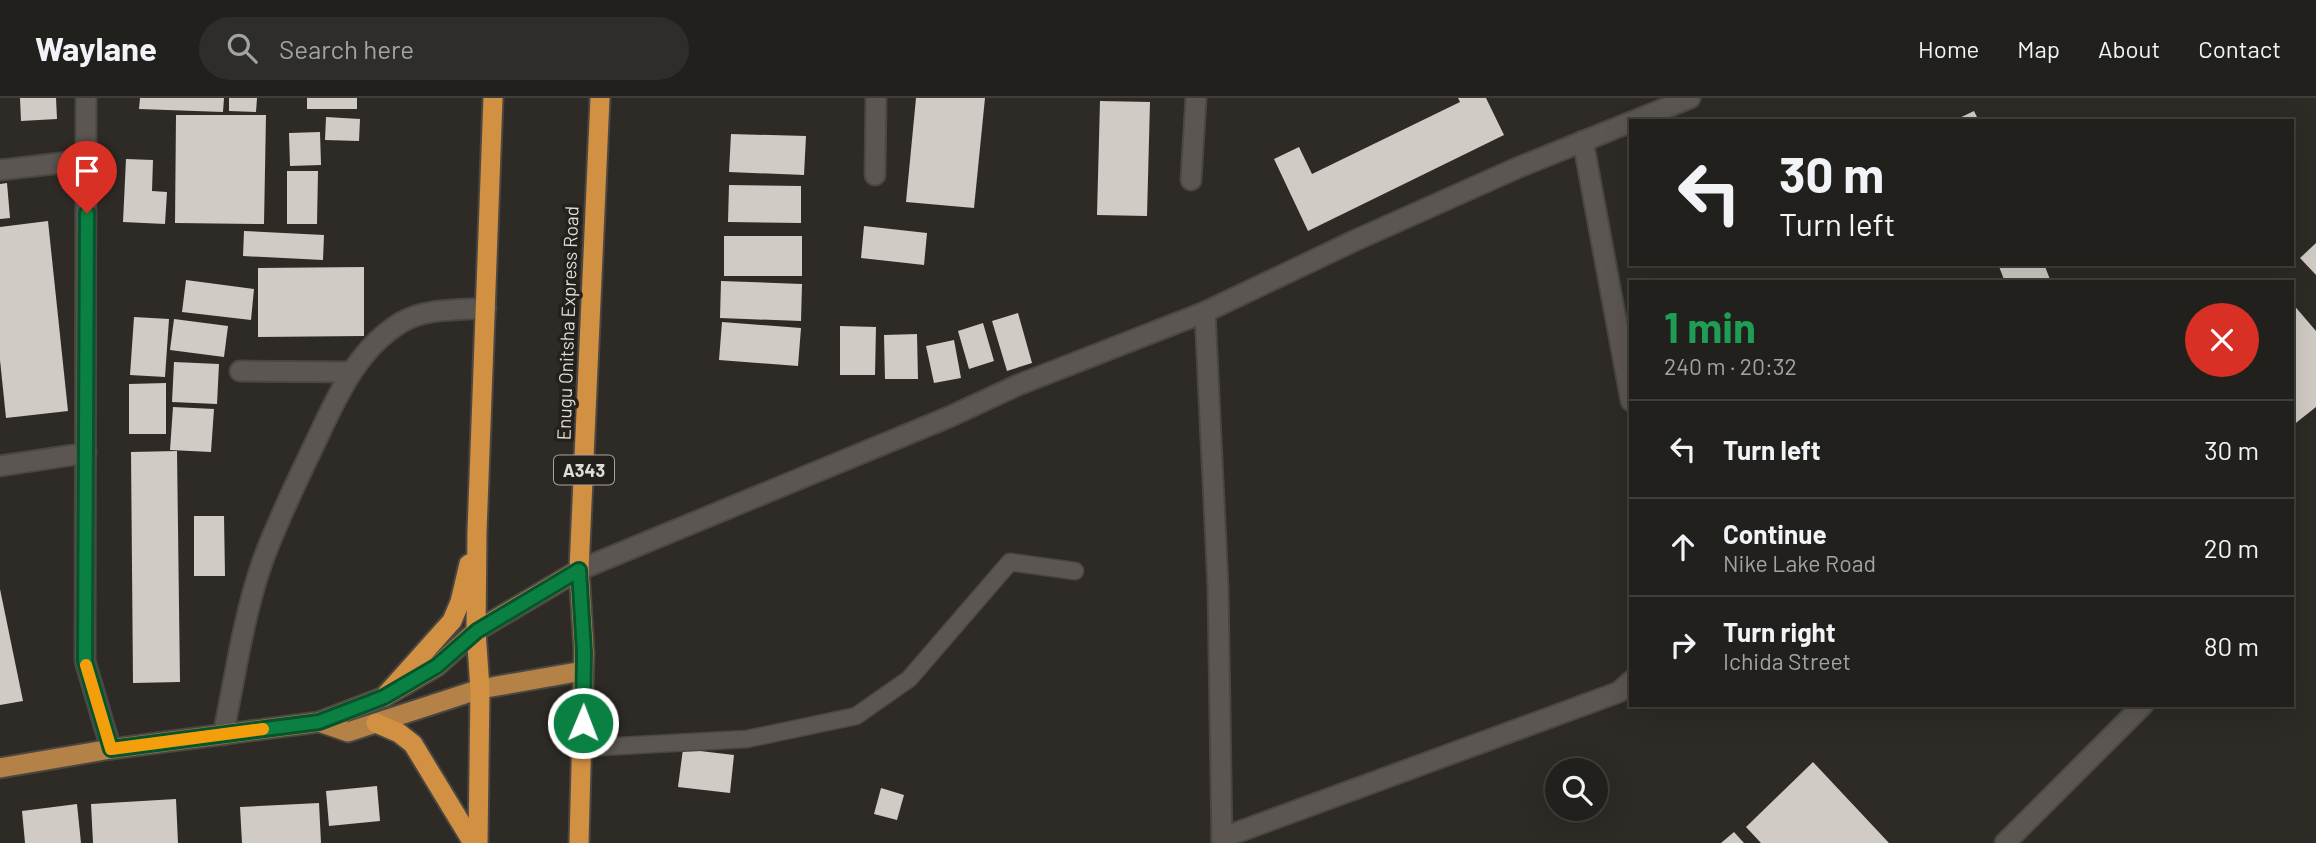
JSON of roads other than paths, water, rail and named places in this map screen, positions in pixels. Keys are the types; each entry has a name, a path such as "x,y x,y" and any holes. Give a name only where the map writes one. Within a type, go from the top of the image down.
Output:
{"highway":[{"path":"478,843 480,689 477,532 493,98"},
{"name":"Enugu Onitsha Express Road","path":"579,843 583,671 579,570 600,98"},
{"path":"384,697 452,621 460,602 477,532"},
{"path":"376,723 399,733 413,744 473,843"}],"main road":[{"path":"0,768 111,749 319,722 384,697 437,666 477,631 579,570"},
{"path":"319,722 348,732 480,689 583,671"}],"street":[{"path":"86,98 85,661 111,749"},
{"path":"875,175 876,98"},
{"path":"1191,180 1196,98"},
{"path":"1637,119 1690,98"},
{"path":"579,570 1018,385 1205,312 1517,167 1629,122"},
{"path":"1583,141 1629,390"},
{"path":"0,170 87,160"},
{"path":"223,735 246,620 262,564 282,511 351,372 376,340 404,320 431,312 486,308"},
{"path":"1205,312 1218,587 1222,841 1619,692 1629,683"},
{"path":"240,371 351,372"},
{"path":"0,466 86,453"},
{"path":"2005,843 2141,707"}],"lane":[{"path":"582,748 747,739 856,716 909,679 1010,562 1076,570"}]}
